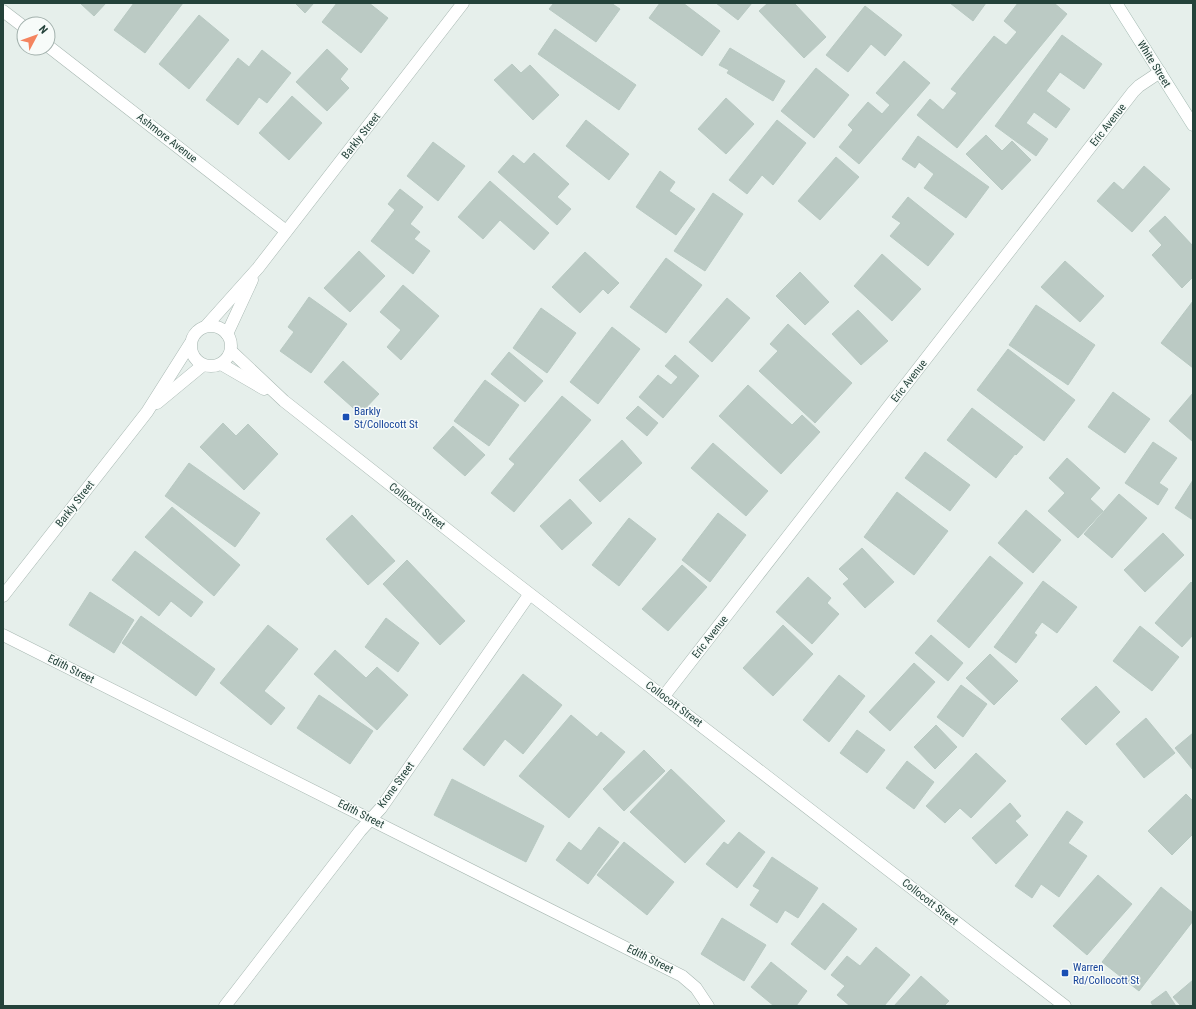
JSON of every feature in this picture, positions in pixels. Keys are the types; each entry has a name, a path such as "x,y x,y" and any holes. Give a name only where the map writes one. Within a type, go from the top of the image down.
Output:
{"street":[{"name":"Barkly Street","path":"207,325 258,268 463,3"},
{"name":"White Street","path":"1116,3 1193,125"},
{"path":"3,11 16,21"},
{"name":"Ashmore Avenue","path":"56,52 286,231"},
{"name":"Eric Avenue","path":"664,696 1133,92 1139,86 1160,72"},
{"name":"Barkly Street","path":"227,334 258,268"},
{"path":"207,325 218,327 227,334 231,342 231,352 221,364 209,366 203,365 194,357 190,344 196,332 207,325"},
{"name":"Barkly Street","path":"3,596 147,412 190,344"},
{"name":"Collocott Street","path":"231,352 284,401 529,594 664,696 1065,1006"},
{"name":"Collocott Street","path":"221,364 284,401"},
{"name":"Barkly Street","path":"147,412 203,365"},
{"name":"Krone Street","path":"225,1006 370,819 381,808 529,594"},
{"name":"Edith Street","path":"3,635 682,976 696,988 708,1006"}],"building":[{"path":"80,3 106,3 94,16"},
{"path":"134,3 183,3 145,53 114,30"},
{"path":"295,3 314,3 305,13"},
{"path":"337,3 369,3 388,18 361,53 322,22"},
{"path":"554,3 611,3 620,9 596,42 549,9"},
{"path":"660,3 683,3 720,31 702,56 649,18"},
{"path":"716,3 752,3 738,20"},
{"path":"768,3 794,3 826,37 804,58 759,11"},
{"path":"950,3 986,3 973,21"},
{"path":"1018,3 1054,3 1067,14 957,148 917,115 930,99 943,110 957,93 951,89 994,36 1006,45 1017,32 1004,21"},
{"path":"865,6 902,35 885,56 871,44 848,72 826,55"},
{"path":"199,15 229,40 189,89 159,64"},
{"path":"555,29 636,85 619,110 538,54"},
{"path":"1062,35 1102,64 1084,89 1060,72 1046,91 1070,109 1056,128 1034,112 1026,123 1048,139 1036,156 995,126"},
{"path":"730,48 785,81 773,101 727,73 729,70 719,65"},
{"path":"327,49 348,69 340,79 349,88 327,111 296,82"},
{"path":"262,50 291,73 267,103 259,97 238,125 206,100 238,58 249,67"},
{"path":"904,61 930,83 859,164 839,147 853,130 848,125 868,102 882,114 890,105 876,93"},
{"path":"512,64 521,73 530,65 559,95 533,120 494,80"},
{"path":"816,68 849,95 814,138 781,111"},
{"path":"292,96 322,123 289,160 259,133"},
{"path":"726,98 754,124 726,154 698,129"},
{"path":"586,120 629,154 609,180 566,146"},
{"path":"777,120 806,143 773,185 762,175 747,194 729,180"},
{"path":"986,135 1002,151 1012,141 1031,160 1002,190 966,154"},
{"path":"918,136 989,187 966,218 924,188 934,174 919,162 915,168 902,159"},
{"path":"433,142 465,166 438,201 407,176"},
{"path":"534,153 569,184 557,197 571,209 557,225 498,172 513,155 524,164"},
{"path":"836,157 859,177 820,220 798,201"},
{"path":"1144,166 1170,189 1132,232 1097,201 1114,182 1123,190"},
{"path":"660,171 675,182 669,191 695,209 676,235 636,207"},
{"path":"490,181 549,233 534,250 500,220 483,239 458,217"},
{"path":"400,189 423,207 410,224 420,232 414,239 430,251 413,274 371,241 395,210 388,204"},
{"path":"713,193 743,214 705,271 674,251"},
{"path":"908,197 954,234 928,266 890,236 901,223 892,217"},
{"path":"1165,216 1193,246 1193,277 1182,288 1152,255 1162,245 1149,231"},
{"path":"359,251 385,276 350,312 324,288"},
{"path":"585,252 619,283 608,294 603,289 580,313 552,287"},
{"path":"882,254 921,289 892,321 854,286"},
{"path":"666,258 702,285 666,333 630,307"},
{"path":"1065,261 1104,296 1080,322 1041,287"},
{"path":"800,272 829,302 805,325 776,296"},
{"path":"403,285 439,316 401,360 387,347 401,330 380,312"},
{"path":"309,297 347,324 311,373 280,351 294,332 288,327"},
{"path":"727,298 750,318 712,362 689,342"},
{"path":"1193,301 1193,368 1161,343"},
{"path":"1036,305 1095,345 1068,385 1009,345"},
{"path":"541,308 576,333 547,373 513,348"},
{"path":"858,310 888,341 861,365 832,334"},
{"path":"788,324 852,383 815,423 759,371 778,351 770,344"},
{"path":"612,327 640,349 598,404 570,382"},
{"path":"1008,349 1075,400 1044,441 977,390"},
{"path":"509,352 543,381 525,402 491,374"},
{"path":"675,355 699,376 663,418 639,397 658,375 671,385 678,377 665,366"},
{"path":"343,361 379,394 360,414 324,382"},
{"path":"485,380 519,405 489,446 454,421"},
{"path":"748,385 792,425 802,415 820,432 781,474 719,416"},
{"path":"1113,392 1150,419 1125,453 1088,427"},
{"path":"1193,393 1193,440 1192,441 1169,421"},
{"path":"562,396 591,420 514,512 491,493 515,464 509,459"},
{"path":"638,406 658,423 647,436 626,418"},
{"path":"972,408 1023,447 1016,455 1015,454 996,478 947,440"},
{"path":"223,423 236,436 248,424 278,454 244,490 200,447"},
{"path":"453,426 485,455 465,476 433,448"},
{"path":"622,440 642,463 600,502 579,480"},
{"path":"1153,442 1177,458 1159,483 1168,489 1158,505 1125,483"},
{"path":"713,443 768,491 746,516 691,468"},
{"path":"925,452 970,485 950,511 905,478"},
{"path":"1067,458 1100,488 1090,499 1103,511 1078,538 1048,511 1065,493 1049,478"},
{"path":"189,463 260,513 235,547 165,496"},
{"path":"1193,480 1193,520 1175,508"},
{"path":"897,492 948,531 914,575 864,537"},
{"path":"1119,494 1147,518 1112,558 1084,534"},
{"path":"570,499 592,523 562,550 540,526"},
{"path":"172,507 240,565 214,596 145,537"},
{"path":"1026,510 1061,540 1033,573 998,543"},
{"path":"718,513 746,535 710,582 682,560"},
{"path":"352,515 395,561 368,585 326,539"},
{"path":"629,518 656,539 619,586 592,565"},
{"path":"1163,533 1184,555 1145,592 1124,570"},
{"path":"862,548 894,582 865,608 843,584 849,579 839,569"},
{"path":"135,551 203,602 191,617 171,601 159,616 112,580"},
{"path":"990,556 1023,583 969,648 937,621"},
{"path":"407,560 465,621 440,645 383,584"},
{"path":"682,565 707,587 668,631 642,609"},
{"path":"808,577 831,598 827,603 839,614 812,644 776,612"},
{"path":"1043,581 1077,607 1057,633 1042,622 1034,633 1037,635 1016,663 994,647"},
{"path":"1191,582 1193,584 1193,635 1182,647 1155,623"},
{"path":"90,592 134,620 114,653 69,625"},
{"path":"141,616 215,669 196,696 122,643"},
{"path":"386,618 419,643 398,672 365,647"},
{"path":"268,625 298,649 264,691 285,708 271,725 220,683"},
{"path":"783,625 813,654 773,696 743,668"},
{"path":"1140,626 1179,657 1152,691 1113,661"},
{"path":"931,635 963,663 948,681 915,653"},
{"path":"335,650 366,678 377,667 408,695 377,730 314,674"},
{"path":"990,654 1018,681 994,705 966,678"},
{"path":"914,663 935,682 890,731 869,712"},
{"path":"523,674 562,705 523,754 505,739 484,766 463,749"},
{"path":"839,675 865,696 829,742 803,720"},
{"path":"961,685 987,704 963,737 937,717"},
{"path":"1096,686 1120,712 1086,745 1061,719"},
{"path":"319,695 373,731 350,764 297,728"},
{"path":"571,715 597,737 601,732 625,752 569,818 519,776"},
{"path":"1146,718 1175,753 1144,778 1116,744"},
{"path":"936,725 957,747 935,769 914,747"},
{"path":"857,730 885,750 867,773 840,753"},
{"path":"1193,733 1193,770 1175,748"},
{"path":"644,750 665,771 624,811 603,789"},
{"path":"976,753 1006,781 971,818 960,808 945,823 926,806"},
{"path":"907,761 934,782 914,809 886,788"},
{"path":"671,769 725,821 685,863 630,812"},
{"path":"452,779 544,826 526,862 434,815"},
{"path":"1186,794 1193,801 1193,834 1172,855 1148,831"},
{"path":"1010,803 1021,816 1015,821 1028,835 996,864 972,838"},
{"path":"1067,811 1083,822 1068,843 1087,856 1059,897 1041,884 1032,898 1015,886"},
{"path":"599,827 619,842 588,884 556,860 569,842 581,851"},
{"path":"739,832 765,852 737,888 706,864 724,842 728,845"},
{"path":"624,842 674,882 647,915 597,875"},
{"path":"772,857 818,888 798,918 785,910 777,923 750,905 760,890 753,886"},
{"path":"1098,875 1132,904 1087,955 1053,926"},
{"path":"1161,887 1193,913 1193,921 1139,991 1102,962"},
{"path":"823,903 857,929 825,970 791,944"},
{"path":"722,918 766,945 744,981 701,954"},
{"path":"876,947 910,975 884,1006 850,1006 837,995 845,986 831,975 847,956 860,966"},
{"path":"771,962 807,991 796,1006 774,1006 751,987"},
{"path":"921,976 949,1001 944,1006 894,1006"},
{"path":"1193,980 1193,1006 1181,1006 1173,997"},
{"path":"1166,991 1176,1006 1153,1006 1151,1002"}],"place":[{"name":"Barkly St/Collocott St","path":"346,417"},
{"name":"Warren Rd/Collocott St","path":"1065,973"}]}
